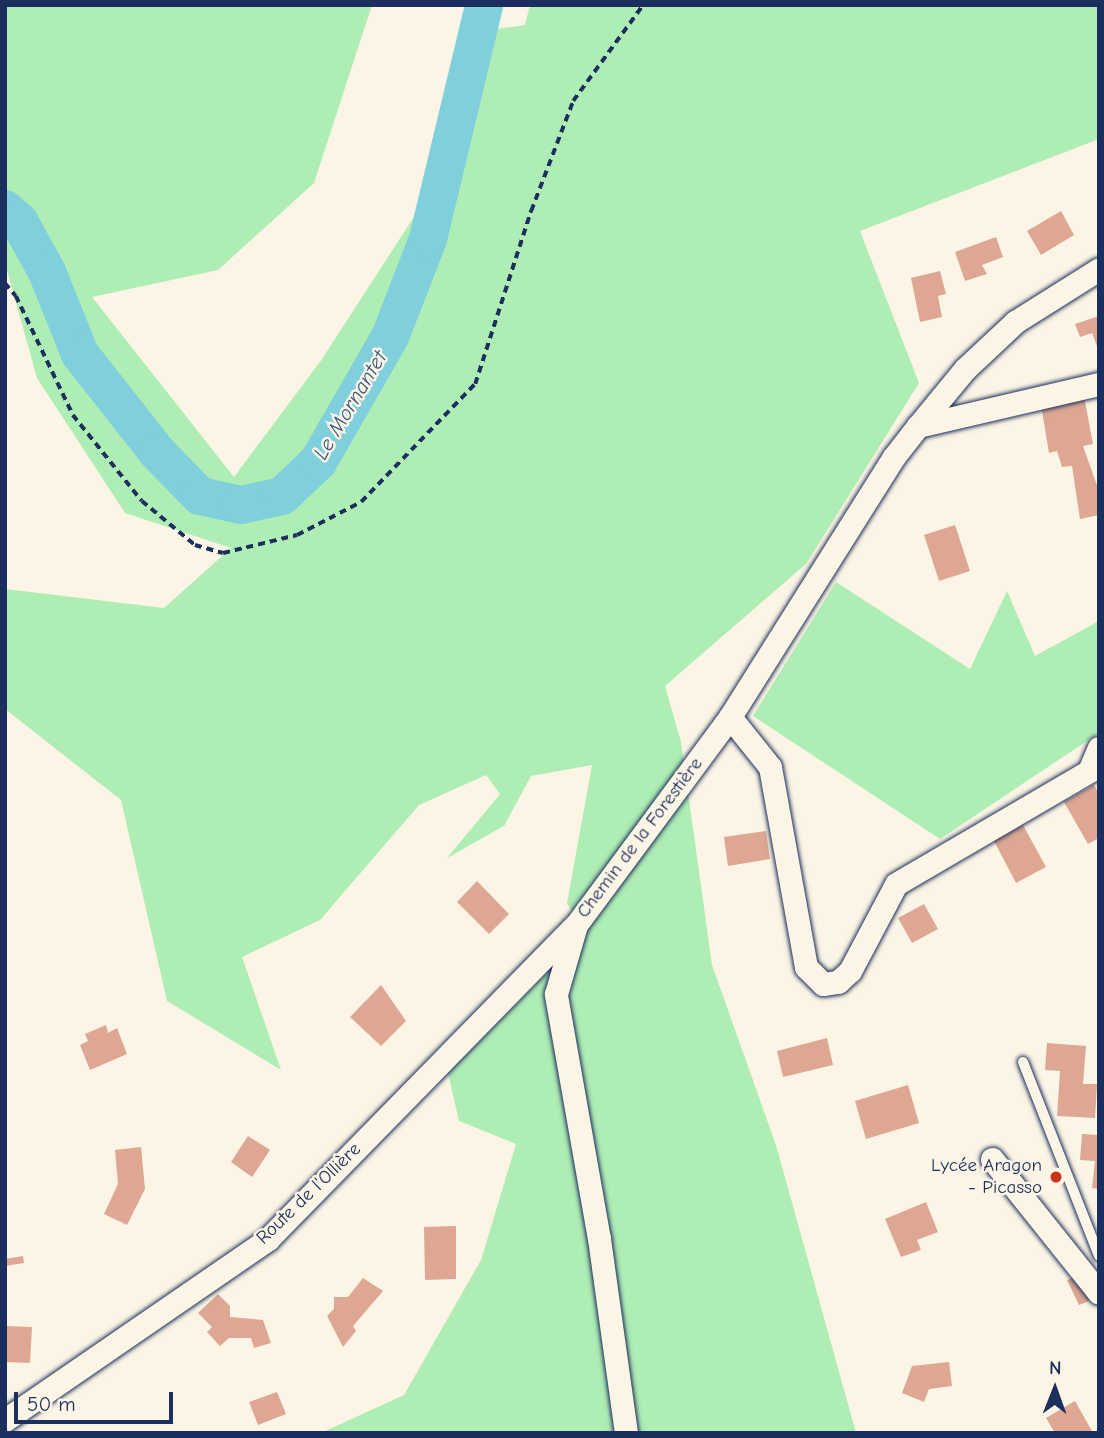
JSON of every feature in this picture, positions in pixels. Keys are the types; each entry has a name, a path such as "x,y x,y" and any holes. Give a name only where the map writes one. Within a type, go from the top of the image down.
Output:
{"street":[{"name":"Chemin de la Forestière","path":"626,1433 599,1239 556,995 576,925 730,717 893,458 918,426 965,369 1016,323 1099,269"},
{"path":"918,426 1099,384"},
{"path":"730,717 770,767 806,967 823,984 838,982 850,971 895,884 1089,771 1099,748"},
{"name":"Route de l'Ollière","path":"5,1420 268,1239 576,925"},
{"path":"992,1159 1099,1293"}],"lane":[{"path":"1023,1062 1099,1255"}],"path":[{"path":"5,283 16,296 73,415 142,501 195,545 223,553 297,536 361,502 475,384 573,101 643,5"}],"green space":[{"path":"5,5 372,5 314,183 218,270 92,297 234,477 322,359 419,209 461,34 525,25 530,5 1099,5 1099,139 860,231 919,383 806,564 665,686 681,742 712,965 776,1145 856,1433 321,1433 404,1395 481,1260 516,1144 459,1121 448,1073 585,935 567,903 592,765 531,776 504,826 447,858 500,794 486,775 419,805 320,920 242,957 281,1070 167,1001 121,800 5,709 5,589 164,608 231,548 125,513 37,378 5,263"},
{"path":"836,582 970,669 1007,591 1035,656 1099,621 1099,733 940,839 753,716"}],"building":[{"path":"1061,211 1074,235 1041,255 1027,231"},
{"path":"996,237 1003,257 982,265 987,274 965,281 955,252"},
{"path":"940,271 946,294 938,296 942,317 920,322 911,278"},
{"path":"1099,316 1098,349 1092,333 1080,337 1075,324"},
{"path":"1084,396 1093,444 1083,446 1099,491 1099,515 1080,519 1072,466 1062,467 1057,451 1049,453 1041,405"},
{"path":"955,525 970,571 939,581 924,535"},
{"path":"1094,785 1099,794 1099,838 1088,844 1064,802"},
{"path":"1023,825 1046,867 1016,883 994,841"},
{"path":"766,831 770,859 728,866 724,837"},
{"path":"477,881 509,914 489,934 457,902"},
{"path":"924,904 938,929 912,943 898,918"},
{"path":"381,985 406,1021 381,1046 350,1017"},
{"path":"106,1025 108,1033 117,1028 127,1054 90,1070 80,1045 88,1041 85,1034"},
{"path":"827,1038 833,1065 783,1077 777,1051"},
{"path":"1047,1043 1086,1046 1083,1084 1097,1084 1095,1118 1057,1116 1060,1071 1045,1070"},
{"path":"908,1085 919,1123 866,1139 855,1101"},
{"path":"1082,1134 1099,1135 1099,1189 1092,1188 1095,1161 1080,1160"},
{"path":"248,1136 270,1150 252,1177 231,1162"},
{"path":"141,1147 145,1189 127,1225 104,1214 118,1184 115,1150"},
{"path":"926,1202 938,1232 917,1240 921,1250 901,1257 885,1219"},
{"path":"456,1226 456,1279 425,1280 424,1227"},
{"path":"23,1256 24,1263 5,1266 5,1259"},
{"path":"1077,1276 1089,1301 1079,1305 1067,1280"},
{"path":"363,1278 383,1291 353,1326 356,1331 343,1347 327,1316 334,1309 334,1297 348,1297"},
{"path":"218,1294 230,1306 230,1317 263,1320 271,1343 254,1348 251,1338 229,1338 220,1346 207,1332 212,1327 198,1313"},
{"path":"5,1326 32,1327 30,1363 5,1362"},
{"path":"949,1362 952,1386 929,1389 924,1402 902,1393 912,1366"},
{"path":"277,1392 286,1414 258,1425 249,1402"},
{"path":"1075,1401 1093,1433 1055,1433 1046,1418"}],"waterway":[{"name":"Le Mornantet","path":"5,209 19,221 47,272 80,354 158,453 200,496 241,505 282,496 318,462 390,337 428,239 484,5"}],"place":[{"name":"Lycée Aragon - Picasso","path":"1056,1177"}]}
